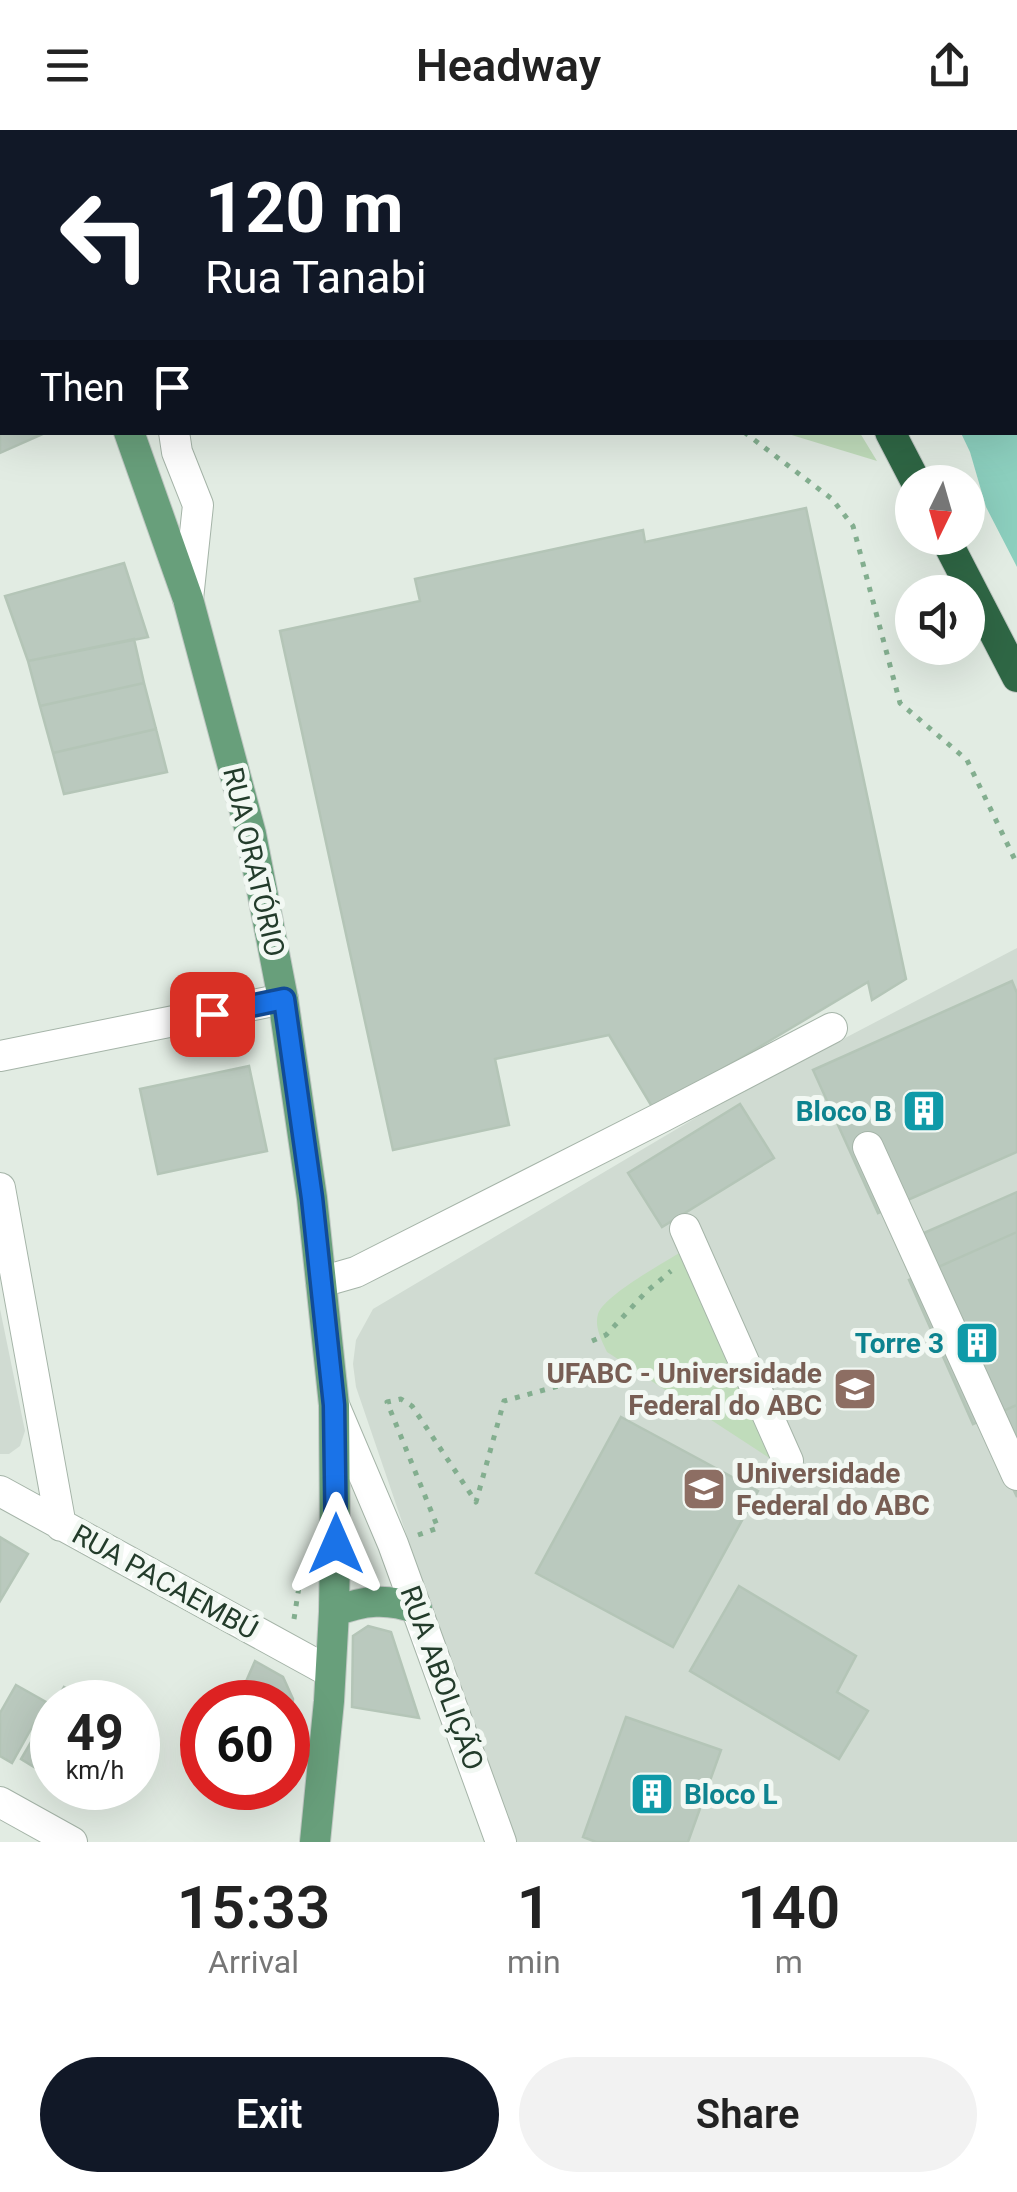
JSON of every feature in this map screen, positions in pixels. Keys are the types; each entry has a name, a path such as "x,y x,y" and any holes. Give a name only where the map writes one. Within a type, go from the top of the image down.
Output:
{"highway":[{"path":"892,435 907,465"},
{"path":"953,555 1017,677"}],"main road":[{"name":"RUA ORATÓRIO","path":"130,435 188,598 251,834 284,999 312,1198 334,1405 334,1612 315,1842"},
{"path":"334,1612 385,1600 417,1609"}],"street":[{"path":"174,435 198,506 188,598"},
{"path":"0,1056 284,999"},
{"path":"321,1282 356,1272 832,1028"},
{"path":"868,1147 1017,1475"},
{"path":"0,1188 61,1526"},
{"path":"690,1240 788,1461"},
{"name":"RUA ABOLIÇÃO","path":"334,1405 386,1527 501,1842"},
{"name":"RUA PACAEMBÚ","path":"0,1491 330,1672"},
{"path":"0,1802 72,1842"}],"path":[{"path":"748,435 832,498 854,526 900,703 966,760 1017,864"},
{"path":"592,1342 606,1335 690,1240"},
{"path":"401,1399 412,1406 476,1502 504,1401 602,1374"}],"shaded area":[{"path":"792,435 861,435 877,461"},
{"path":"962,435 1017,435 1017,567 986,507 985,465 974,465"},
{"name":"Universidade Federal do ABC","path":"1017,948 1017,1842 516,1842 356,1387 356,1340 373,1309 719,1104"},
{"path":"686,1249 777,1463 607,1352 601,1339 597,1319 603,1306 623,1288"},
{"path":"0,1309 25,1431 20,1446 9,1454 0,1454"}],"building":[{"path":"0,435 40,435 0,453"},
{"path":"806,508 906,979 872,1000 868,982 654,1110 609,1035 495,1059 509,1125 393,1150 280,631 420,601 415,579 643,530 645,542"},
{"path":"124,563 148,637 28,661 5,596"},
{"path":"134,639 144,683 40,706 28,661"},
{"path":"144,683 156,729 53,753 40,706"},
{"path":"156,729 167,772 64,794 53,753"},
{"name":"Bloco B","path":"1012,981 1017,993 1017,1152 878,1213 813,1070"},
{"path":"249,1066 267,1151 158,1174 140,1089"},
{"path":"740,1104 774,1158 662,1227 628,1173"},
{"name":"Torre 3","path":"1017,1192 1017,1497 899,1244"},
{"name":"Torre 3","path":"1017,1232 1017,1405 973,1424 909,1280"},
{"path":"621,1417 758,1491 673,1647 536,1573"},
{"path":"0,1537 28,1554 0,1601"},
{"path":"739,1586 856,1656 837,1692 868,1711 839,1759 690,1671"},
{"path":"368,1626 391,1632 419,1718 352,1707 353,1636"},
{"path":"255,1661 284,1680 247,1680"},
{"path":"16,1685 30,1693 30,1731 12,1763 0,1756 0,1713"},
{"name":"Bloco L","path":"626,1717 721,1750 688,1842 596,1842 583,1837"},
{"path":"30,1744 30,1765 21,1759"}],"place":[{"name":"Bloco B","path":"924,1111"},
{"name":"Torre 3","path":"977,1343"},
{"name":"UFABC - Universidade Federal do ABC","path":"855,1389"},
{"name":"Universidade Federal do ABC","path":"704,1489"},
{"name":"Bloco L","path":"652,1794"}],"route":[{"path":"212,1014 284,999 312,1198 334,1405 336,1544"}]}
